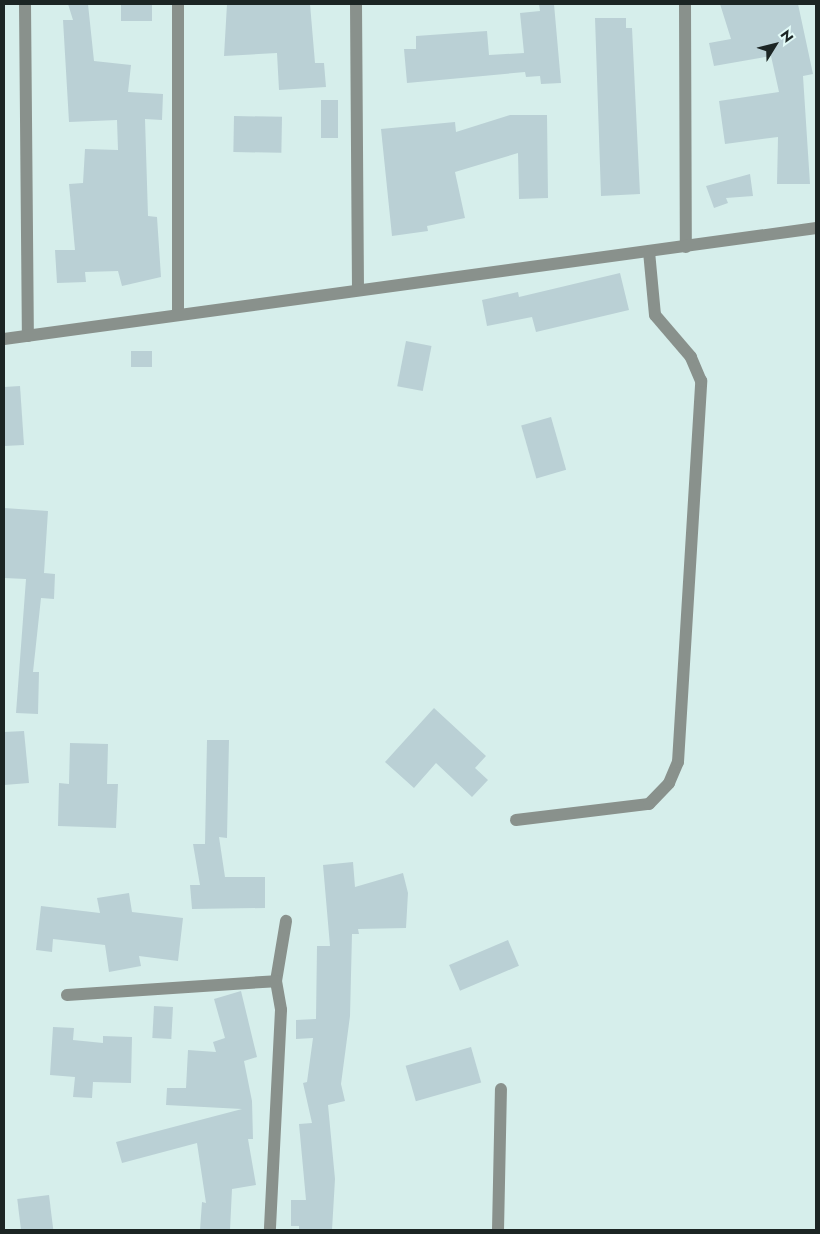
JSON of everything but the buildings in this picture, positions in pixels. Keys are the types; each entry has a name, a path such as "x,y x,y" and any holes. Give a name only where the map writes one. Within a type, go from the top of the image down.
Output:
{"street":[{"path":"25,4 28,336"},
{"path":"178,4 178,315"},
{"path":"356,4 358,290"},
{"path":"685,4 686,247"},
{"path":"4,339 816,228"},
{"path":"516,820 648,804 669,783 678,762 701,380 691,357 655,315 649,252"},
{"path":"270,1230 281,1010 276,981 286,921"},
{"path":"67,995 276,981"},
{"path":"498,1230 501,1089"}]}
